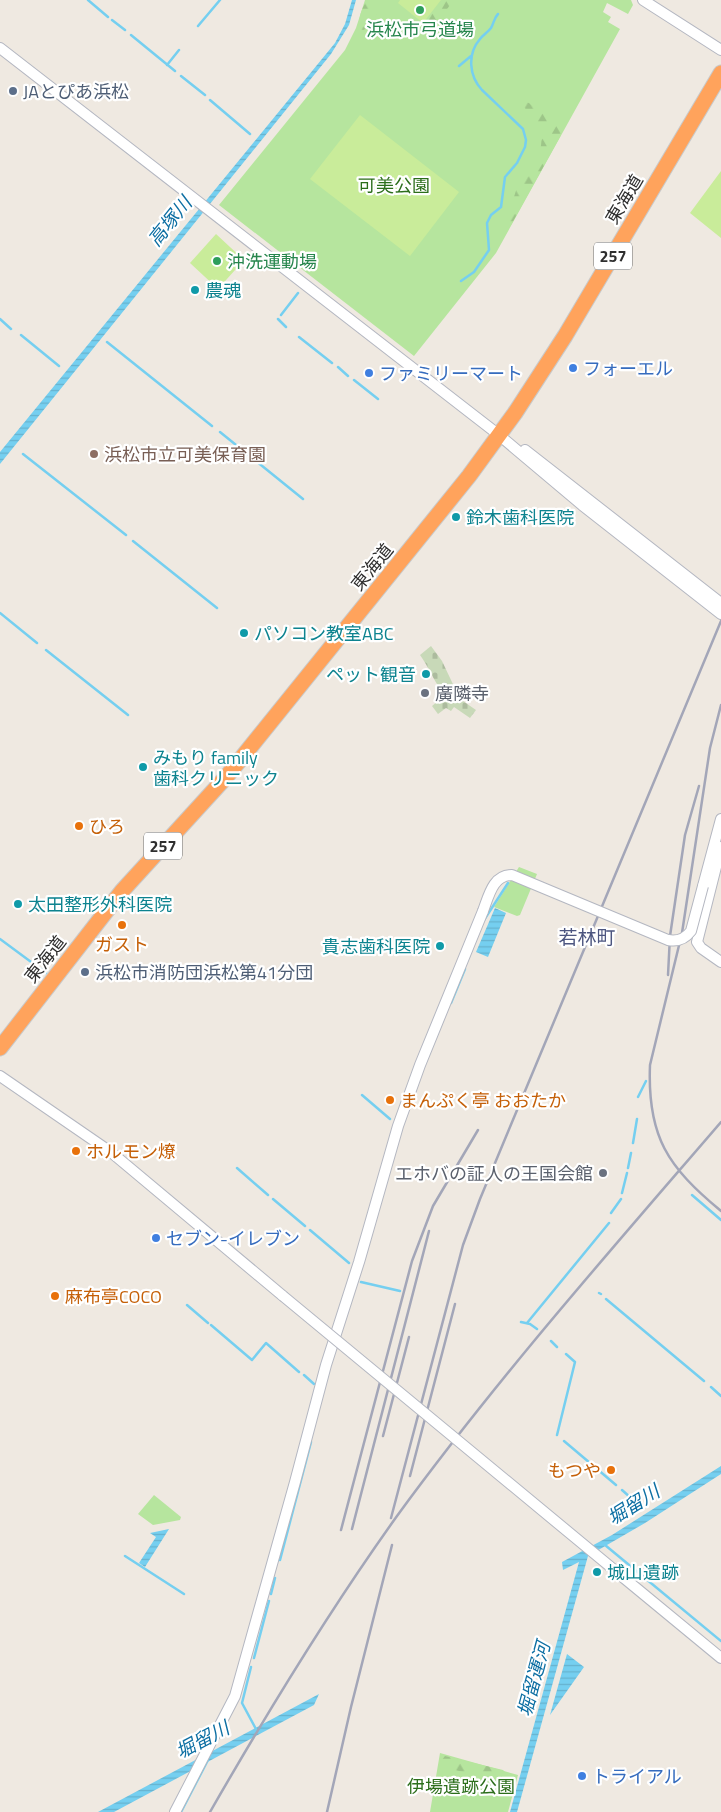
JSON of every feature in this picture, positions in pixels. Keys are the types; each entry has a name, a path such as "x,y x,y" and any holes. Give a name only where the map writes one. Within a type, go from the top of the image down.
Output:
{"highway":[{"name":"東海道","path":"0,1048 113,902 231,771 450,500 499,435 569,330 721,73"}],"street":[{"path":"643,0 721,50"},
{"path":"0,48 499,435 512,448 721,603"},
{"path":"612,524 721,614"},
{"path":"175,1812 237,1691 326,1365 363,1248 402,1112 425,1050 494,883 502,877 512,875 668,940 678,940 688,935 691,931 720,822"},
{"path":"721,847 697,942 700,948 721,962"},
{"path":"0,1076 112,1153 721,1658"}],"green space":[{"name":"可美公園","path":"365,0 631,0 633,5 628,14 607,3 603,12 611,17 608,22 620,29 496,253 414,356 219,205 345,50 356,28"},
{"path":"368,0 378,3 379,10 368,28 363,30 359,26 360,18"},
{"name":"浜松市弓道場","path":"400,0 441,0 423,23 398,3"},
{"path":"441,0 454,0 437,22 431,25 428,23 429,16"},
{"path":"525,102 553,121 560,130 561,135 511,225 506,228 503,224 516,189 540,150 540,130 535,120 526,110 523,103"},
{"path":"360,115 459,192 410,256 310,179"},
{"path":"721,171 721,238 690,213"},
{"name":"沖洗運動場","path":"216,234 244,260 218,289 190,263"},
{"path":"431,646 442,661 460,699 476,710 470,718 454,707 451,711 446,708 438,714 432,706 439,700 435,696 441,690 420,655"},
{"path":"519,867 537,874 520,915 517,916 494,907"},
{"path":"154,1495 181,1517 180,1520 153,1525 138,1514"},
{"name":"伊場遺跡公園","path":"440,1753 518,1775 508,1812 430,1812"},
{"path":"445,1756 503,1770 506,1773 506,1777 504,1780 499,1781 451,1769 448,1770 444,1784 441,1784 438,1780 441,1761"}],"water":[{"path":"352,0 356,0 349,25 331,54 0,464 0,452 335,43 345,24"},
{"path":"495,908 506,913 488,957 476,952"},
{"path":"721,1466 721,1474 645,1523 588,1556 517,1812 510,1812 579,1562 563,1570 562,1562 612,1535"},
{"path":"169,1529 145,1567 139,1563 156,1537 150,1533"},
{"path":"567,1654 584,1667 550,1715"},
{"path":"319,1694 314,1705 114,1812 98,1812"}],"waterway":[{"path":"88,0 108,17"},
{"path":"198,26 220,0"},
{"path":"461,281 474,272 489,250 487,223 491,215 501,207 505,177 517,163 525,147 526,140 523,129 482,90 472,72 471,58 473,51 481,38 491,28 498,14"},
{"path":"112,20 125,30"},
{"path":"131,35 175,71"},
{"path":"167,65 179,50"},
{"path":"459,66 471,56"},
{"path":"181,76 205,95"},
{"path":"210,100 250,134"},
{"path":"281,315 298,293"},
{"path":"0,319 11,329"},
{"path":"278,319 286,327"},
{"path":"21,335 59,366"},
{"path":"299,337 332,363"},
{"path":"107,342 212,426"},
{"path":"338,367 348,376"},
{"path":"354,380 378,399"},
{"path":"220,432 303,499"},
{"path":"23,454 126,535"},
{"path":"133,541 217,608"},
{"path":"0,613 37,643"},
{"path":"46,650 128,715"},
{"path":"484,920 508,883"},
{"path":"0,939 46,973"},
{"path":"451,1003 465,969"},
{"path":"638,1097 646,1081"},
{"path":"362,1095 390,1119"},
{"path":"633,1143 637,1119"},
{"path":"628,1168 631,1153"},
{"path":"237,1168 268,1195"},
{"path":"622,1193 627,1173"},
{"path":"692,1195 721,1220"},
{"path":"273,1199 305,1226"},
{"path":"611,1213 621,1199"},
{"path":"527,1323 609,1223"},
{"path":"310,1230 349,1263"},
{"path":"361,1282 400,1291"},
{"path":"606,1299 704,1381"},
{"path":"187,1305 208,1323"},
{"path":"521,1322 530,1324 537,1329"},
{"path":"211,1325 252,1360 266,1343 299,1372"},
{"path":"551,1341 557,1347"},
{"path":"557,1435 575,1362 566,1354"},
{"path":"304,1375 314,1384"},
{"path":"711,1387 721,1396"},
{"path":"564,1441 616,1485"},
{"path":"280,1560 311,1442"},
{"name":"堀留川","path":"622,1490 640,1506"},
{"path":"605,1545 721,1641"},
{"path":"125,1556 184,1594"},
{"path":"271,1594 275,1578"},
{"path":"254,1658 269,1601"},
{"path":"251,1667 242,1703 257,1731"},
{"path":"181,1812 208,1760"}],"railway":[{"path":"391,1518 463,1245 480,1199 721,621"},
{"path":"721,705 710,748 682,933 650,1065 652,1112 664,1148 687,1180 721,1211"},
{"path":"668,975 670,936 685,835 699,786"},
{"path":"210,1812 300,1662 347,1588 397,1516 514,1365 721,1122"},
{"path":"341,1530 412,1261 433,1206 478,1130"},
{"path":"352,1529 429,1231"},
{"path":"410,1476 455,1304"},
{"path":"383,1436 409,1337"},
{"path":"327,1812 351,1707 392,1545"}],"place":[{"name":"浜松市弓道場","path":"420,10"},
{"name":"JAとぴあ浜松","path":"13,91"},
{"name":"沖洗運動場","path":"217,261"},
{"name":"農魂","path":"195,290"},
{"name":"フォーエル","path":"573,368"},
{"name":"ファミリーマート","path":"369,373"},
{"name":"浜松市立可美保育園","path":"94,454"},
{"name":"鈴木歯科医院","path":"456,517"},
{"name":"パソコン教室ABC","path":"244,633"},
{"name":"ペット観音","path":"426,674"},
{"name":"廣隣寺","path":"425,693"},
{"name":"みもり family 歯科クリニック","path":"143,767"},
{"name":"ひろ","path":"79,826"},
{"name":"太田整形外科医院","path":"18,904"},
{"name":"ガスト","path":"122,925"},
{"name":"貴志歯科医院","path":"440,946"},
{"name":"浜松市消防団浜松第41分団","path":"85,972"},
{"name":"まんぷく亭 おおたか","path":"390,1100"},
{"name":"ホルモン燎","path":"76,1151"},
{"name":"エホバの証人の王国会館","path":"603,1173"},
{"name":"セブン-イレブン","path":"156,1238"},
{"name":"麻布亭COCO","path":"55,1296"},
{"name":"もつや","path":"611,1470"},
{"name":"城山遺跡","path":"597,1572"},
{"name":"トライアル","path":"582,1776"}],"district":[{"name":"若林町","path":"587,936"}],"water label":[{"name":"高塚川","path":"169,221"},
{"name":"堀留運河","path":"533,1679"}]}
